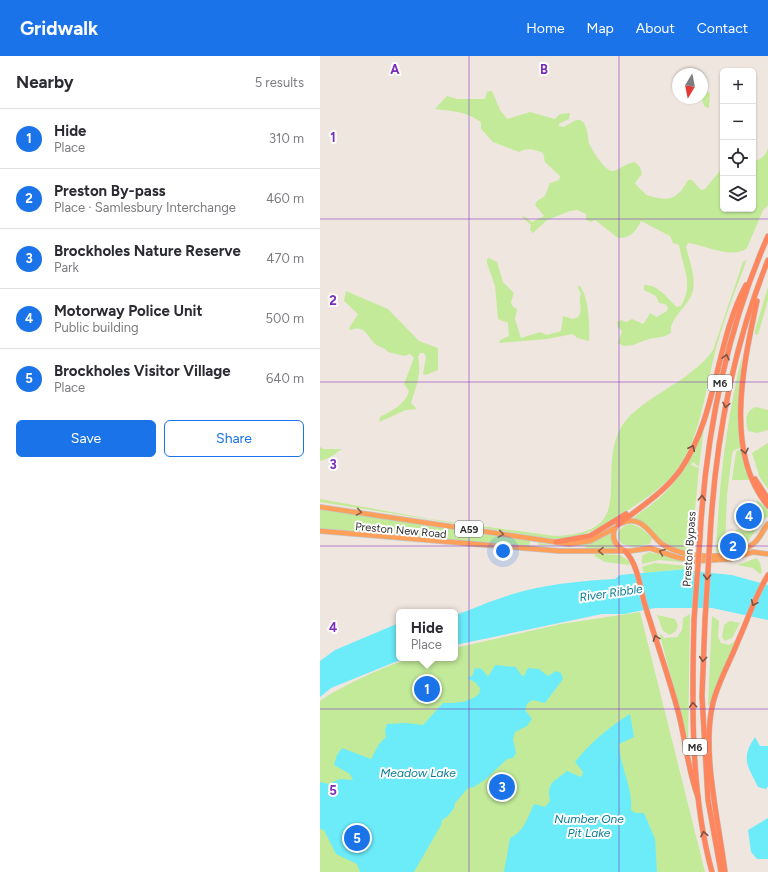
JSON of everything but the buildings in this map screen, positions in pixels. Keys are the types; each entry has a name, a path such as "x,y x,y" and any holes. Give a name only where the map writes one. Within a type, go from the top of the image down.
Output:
{"highway":[{"name":"Preston Bypass","path":"712,872 698,797 692,700 694,620 702,490 717,397 730,340 753,272 768,236"},
{"name":"Preston Bypass","path":"721,872 708,800 702,696 712,490 725,405 742,338 762,274 768,260"},
{"path":"698,797 691,778 679,715 634,565 625,551 614,542 613,533 616,526 649,502 666,487 681,468 698,435 730,325 739,299 753,272"},
{"path":"762,274 748,339 741,389 743,441 748,466 755,486 768,506"},
{"path":"748,466 768,499"},
{"path":"556,542 590,536 649,502"},
{"name":"Preston New Road","path":"320,506 569,544 590,541 616,526 630,521 644,525 657,540 671,549 689,554 708,556 728,554 745,549 757,541 768,524"},
{"name":"Preston New Road","path":"320,531 529,550 625,551 653,548 682,559 705,561 731,559 753,552 768,554"},
{"path":"725,872 712,785 710,721 718,686 768,575"}],"green space":[{"path":"492,91 500,110 507,119 530,112 555,119 560,114 570,113 569,119 559,124 559,126 564,127 575,121 581,120 585,125 590,146 602,164 609,170 617,170 635,162 640,167 642,174 635,183 646,195 666,199 671,198 684,187 688,180 692,180 701,190 705,189 720,171 720,212 756,212 756,161 763,157 768,148 768,206 763,210 747,248 741,251 734,253 718,251 688,243 686,247 693,274 694,285 691,296 673,322 671,333 666,336 649,339 630,346 622,345 618,343 622,331 618,327 617,322 621,320 626,322 632,319 643,324 650,313 657,317 667,311 668,307 665,304 659,303 656,296 644,290 644,285 649,285 658,289 677,307 681,306 685,298 687,283 679,245 673,243 670,236 641,221 632,234 626,237 618,238 595,220 591,222 586,220 586,214 577,210 570,211 547,220 533,233 530,230 531,225 523,218 522,215 532,222 544,216 535,205 537,201 545,196 550,183 559,180 560,176 545,162 543,153 528,149 519,152 493,142 481,129 481,122 469,115 435,109 447,96 457,99 485,99 487,92"},
{"path":"708,92 710,93 709,108 705,107 704,104 708,104"},
{"path":"489,258 497,262 503,282 514,293 511,302 513,307 517,309 515,319 521,338 540,332 547,335 561,331 563,316 573,319 578,317 580,314 581,294 578,288 579,285 585,296 587,304 589,341 577,338 573,334 547,339 499,343 500,340 509,336 508,323 498,319 495,286 487,263 487,259"},
{"path":"747,259 720,334 695,434 680,466 664,484 652,494 603,525 581,535 553,539 320,502 320,499 430,519 555,536 581,533 597,525 606,514 610,501 613,449 619,431 626,420 637,410 649,400 691,372 703,362 713,350 743,262"},
{"path":"768,287 768,300 758,335 755,334 755,330"},
{"path":"346,291 388,309 419,341 438,348 438,370 426,375 423,374 426,357 424,353 420,353 418,357 419,374 411,403 417,409 406,410 379,422 380,417 398,407 405,400 409,391 404,384 414,358 410,354 404,356 388,352 375,344 368,334 362,330 350,330 349,328 358,314 344,301"},
{"path":"742,356 739,408 742,447 733,451 732,455 727,495 725,545 723,551 716,553 724,454 736,381"},
{"path":"756,407 768,410 768,430 757,433 748,431 746,423 748,413"},
{"path":"704,428 699,467 693,462 691,465 699,468 691,552 677,549 669,545 643,524 632,519 650,506 677,479 689,460"},
{"path":"768,443 768,489 760,478 752,453"},
{"path":"320,447 324,449 342,449 329,458 320,461"},
{"path":"743,450 749,480 732,480 736,452"},
{"path":"757,500 768,510 768,517 765,518 748,541 736,537 737,535 733,533 738,529 745,532 752,527 756,519"},
{"path":"320,509 530,541 529,547 320,529"},
{"path":"631,524 641,528 652,538 650,544 634,547 622,544 618,537 619,531 623,527"},
{"path":"610,534 613,545 616,548 538,545 538,543 557,545 584,544"},
{"path":"649,552 691,563 659,560 642,564 642,556"},
{"path":"596,554 620,555 629,561 630,565 605,562 594,556"},
{"path":"757,558 760,563 762,573 760,574 753,568 737,565"},
{"path":"654,563 690,566 690,571 686,569 644,573 642,567"},
{"path":"640,612 705,872 320,872 320,701 366,676 404,661 458,661 458,647 561,624"},
{"path":"690,614 688,741 659,632 664,638 677,637 682,630 683,618"},
{"path":"657,615 675,619 678,625 676,631 670,635 663,631"},
{"path":"712,616 719,621 718,637 721,643 729,645 736,640 719,679 711,705 708,705"},
{"path":"730,621 740,623 732,638 725,641 722,637 724,625"}],"water":[{"name":"River Ribble","path":"687,569 690,571 732,575 768,585 768,620 712,608 655,608 624,614 602,614 458,644 458,614 495,600 528,590 557,584 615,579 620,575"},
{"path":"396,624 396,661 398,661 331,688 320,697 320,661 335,650"},
{"name":"Meadow Lake","path":"495,665 516,667 521,675 524,676 528,668 539,669 548,676 556,671 561,673 563,679 545,703 532,700 527,704 525,710 532,719 527,726 515,732 513,739 516,753 513,758 507,759 486,779 474,787 468,788 455,803 454,808 448,816 442,820 441,825 414,872 360,872 357,864 336,854 324,830 320,829 320,782 329,784 340,779 353,780 350,774 334,765 337,755 342,748 371,759 379,744 386,737 385,730 387,724 406,723 423,725 443,703 462,702 475,697 479,694 480,688 475,682 467,678 472,676 475,668 482,669 488,677"},
{"name":"Number One Pit Lake","path":"630,714 634,737 619,744 620,752 630,793 631,810 635,813 644,813 655,839 657,872 504,872 510,838 523,827 534,804 545,807 550,801 550,786 567,771 581,777 583,772 575,762 600,736"},
{"path":"755,737 760,746 768,746 768,786 766,789 758,787 747,762 748,751"},
{"path":"768,818 768,859 757,859 751,852 748,830"}],"place":[{"name":"Motorway Police Unit","path":"749,516"},
{"name":"Preston By-pass","path":"733,546"},
{"name":"Hide","path":"427,689"},
{"name":"Brockholes Nature Reserve","path":"502,787"},
{"name":"Brockholes Visitor Village","path":"357,838"}]}
